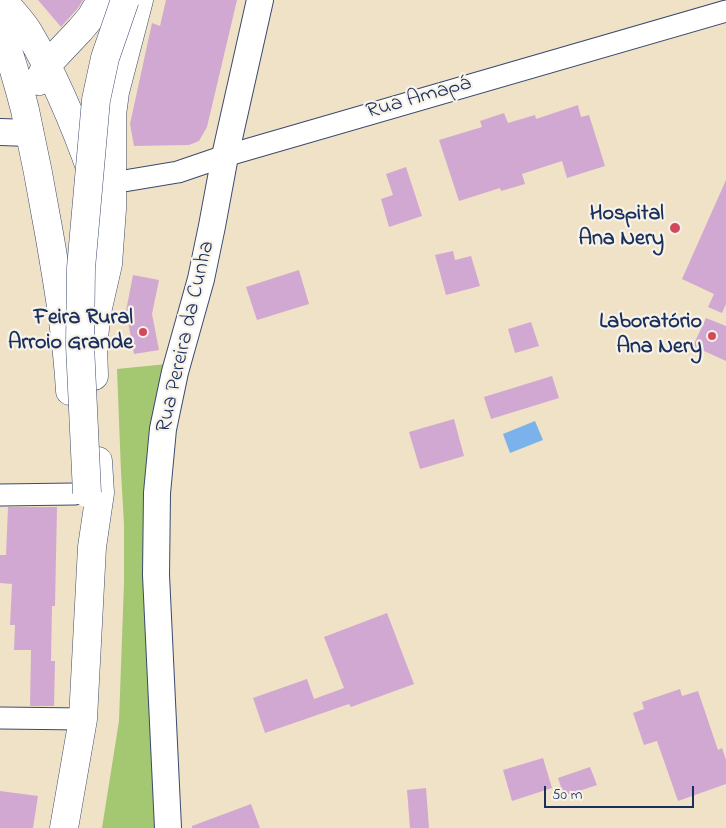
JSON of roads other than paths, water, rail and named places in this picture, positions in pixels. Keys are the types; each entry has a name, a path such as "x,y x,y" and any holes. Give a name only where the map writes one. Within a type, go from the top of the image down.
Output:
{"main road":[{"path":"3,0 28,32 46,66 84,149 110,226"},
{"path":"27,121 46,66 91,17 101,0"},
{"path":"81,493 81,268 96,100 105,58 125,0"},
{"path":"115,92 139,0"},
{"path":"0,30 13,64 27,121 51,245 69,373 81,493 92,547"},
{"path":"28,32 46,40 103,50 112,55 116,69 112,115 112,182 108,264 97,312 93,346 100,493 92,547 83,719 64,828"},
{"path":"51,245 57,253 75,263 89,266 108,264"}],"street":[{"name":"Rua Pereira da Cunha","path":"168,828 156,575 157,493 163,429 175,372 201,279 225,156 260,0"},
{"name":"Rua Amapá","path":"112,182 178,172 225,156 726,11"},
{"path":"0,132 27,121"},
{"path":"0,495 81,493"},
{"path":"0,718 83,719"}],"water":[{"path":"535,421 543,440 510,453 503,434"}],"place":[{"name":"Hospital Ana Nery","path":"675,228"},
{"name":"Feira Rural Arroio Grande","path":"143,332"},
{"name":"Laboratório Ana Nery","path":"712,336"}]}
